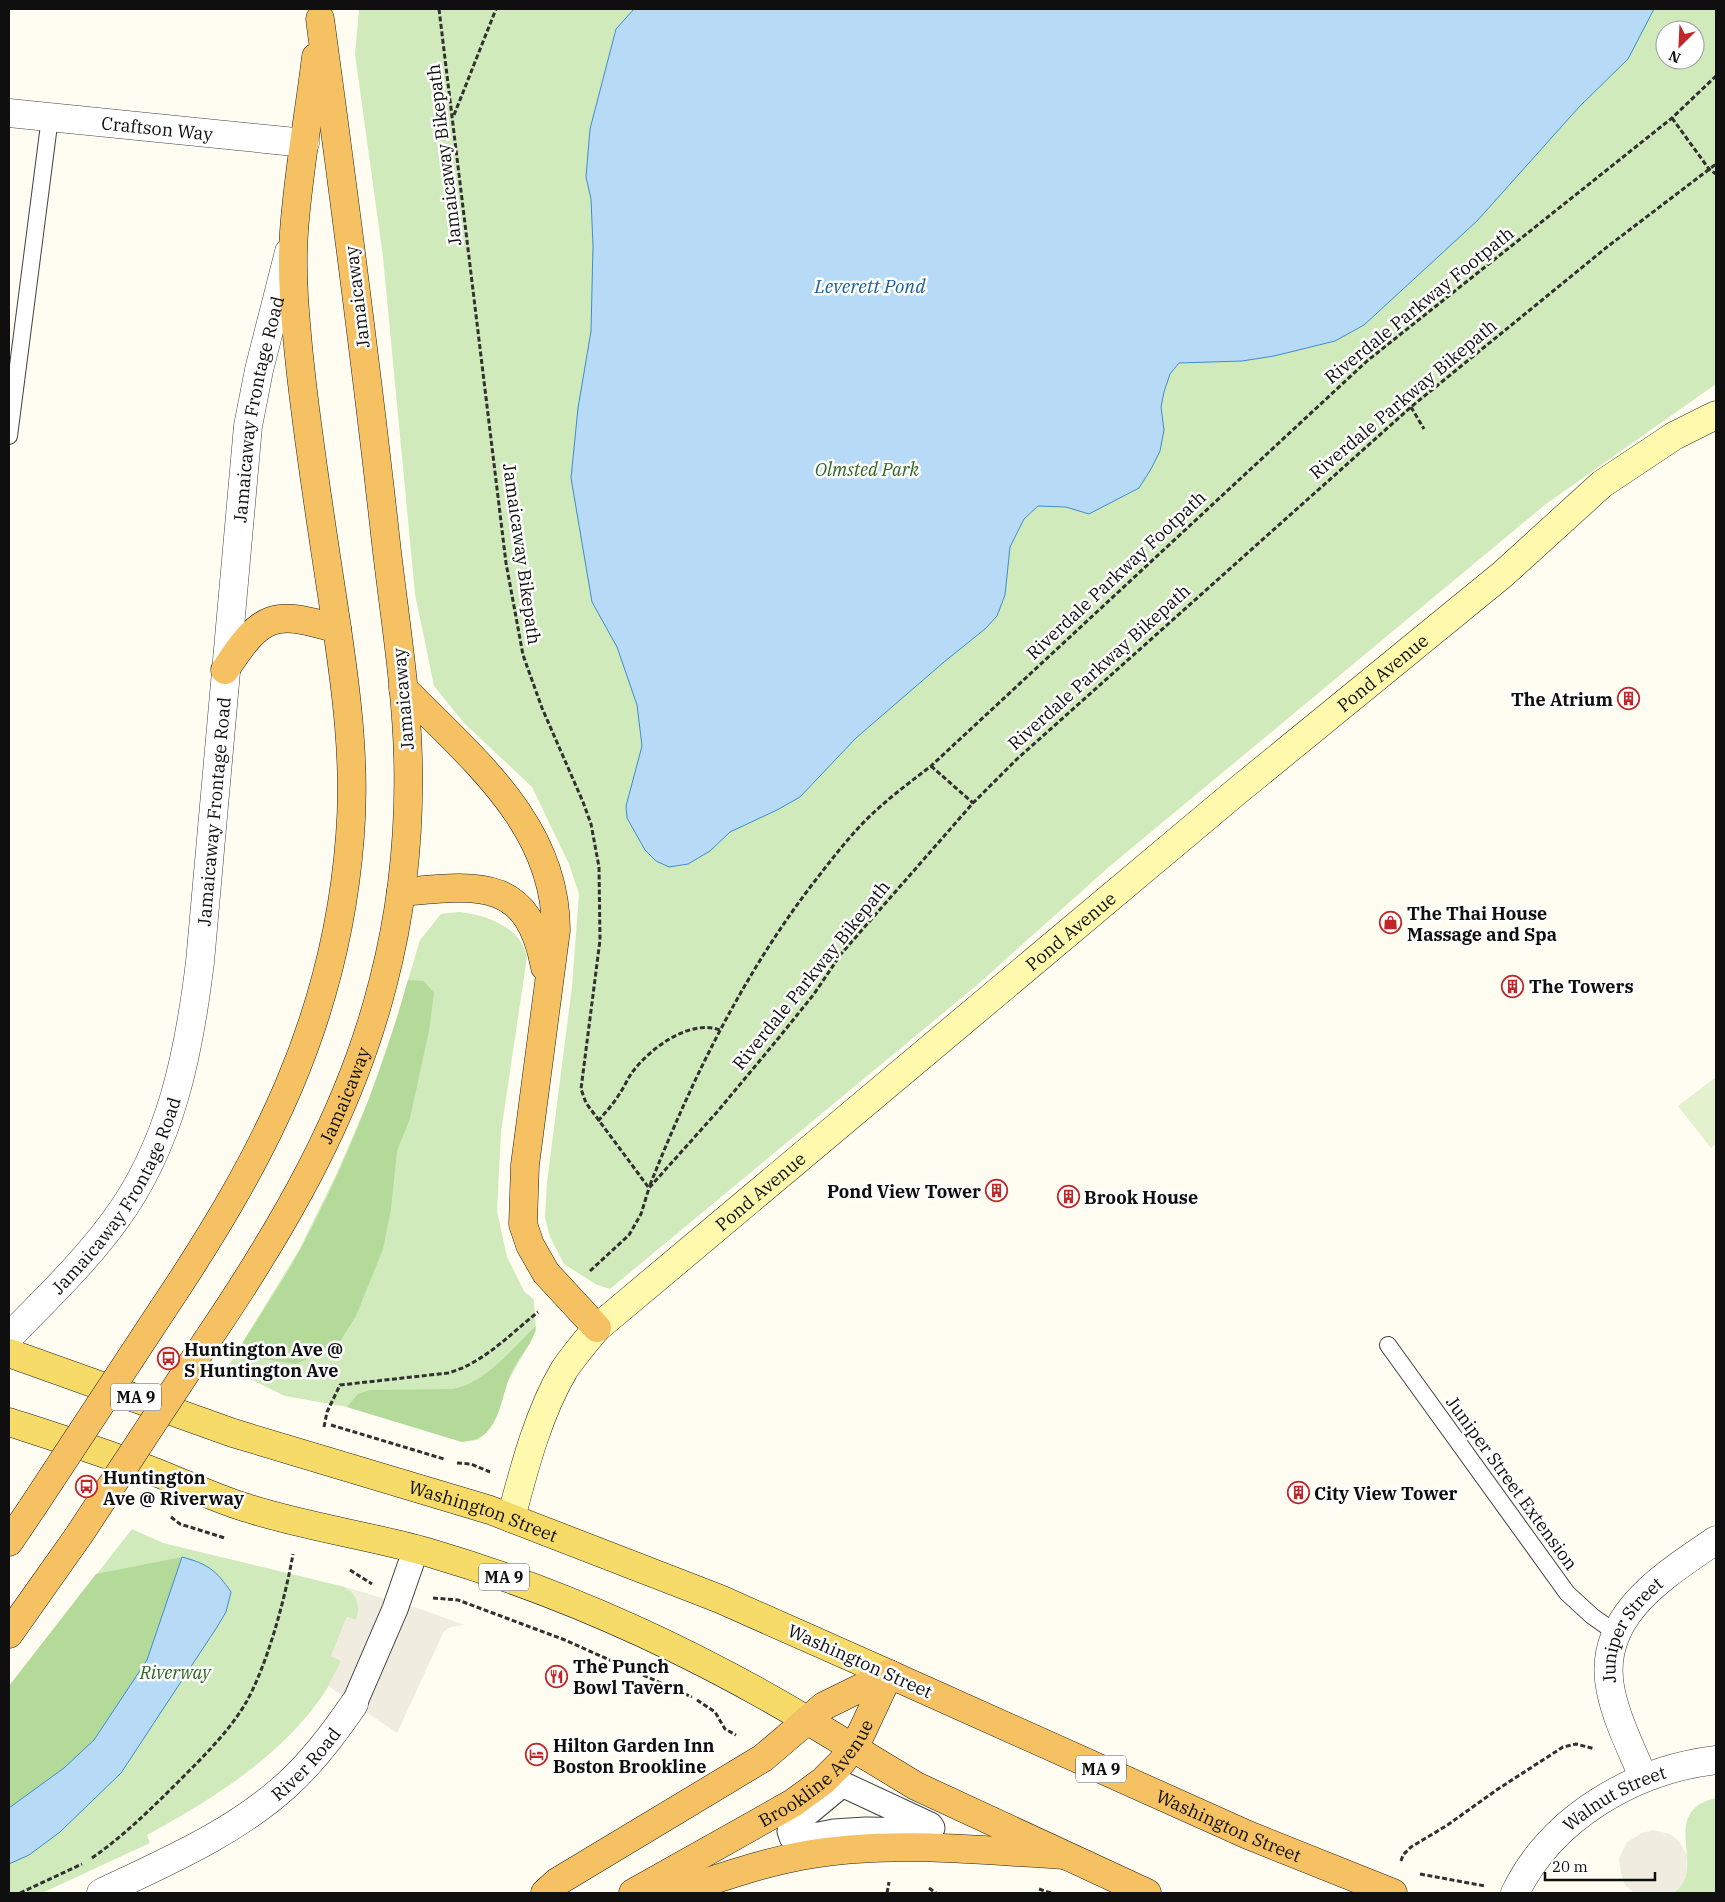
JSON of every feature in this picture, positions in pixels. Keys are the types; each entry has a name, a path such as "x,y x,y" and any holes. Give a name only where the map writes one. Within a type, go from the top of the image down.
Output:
{"highway":[{"name":"Jamaicaway","path":"9,1542 228,1207 275,1121 312,1027 330,966 344,894 352,805 351,739 299,356 294,290 294,234 321,14"},
{"name":"Jamaicaway","path":"9,1634 79,1535 208,1340 283,1222 315,1163 343,1104 366,1044 382,989 406,853 409,788 403,688 354,266 321,14"},
{"path":"225,670 253,634 274,620 284,617 297,618 337,629"},
{"path":"403,688 500,790 524,822 537,844 549,874 556,917 523,1189 523,1224 530,1245 546,1273 598,1328"},
{"path":"400,892 459,887 505,896 522,908 534,925 541,949 547,984"},
{"name":"Brookline Avenue","path":"545,1893 557,1882 746,1770 763,1758 824,1706 889,1674"},
{"name":"Brookline Avenue","path":"633,1893 793,1803 834,1771 852,1749 889,1674"},
{"name":"Washington Street","path":"889,1674 1248,1835 1392,1893"},
{"name":"MA 9","path":"807,1720 916,1786 1147,1893"},
{"path":"673,1893 766,1864 843,1850 900,1846 1064,1855"}],"main road":[{"name":"Pond Avenue","path":"511,1518 520,1484 552,1393 564,1370 598,1328 1236,792 1503,574 1602,484 1674,436 1716,415"},
{"name":"Washington Street","path":"9,1353 233,1433 462,1501 511,1518 703,1592 889,1674"},
{"name":"MA 9","path":"9,1422 140,1466 230,1502 300,1522 416,1549 505,1577 604,1616 698,1659 807,1720"}],"street":[{"name":"Craftson Way","path":"9,113 305,143"},
{"name":"Jamaicaway Frontage Road","path":"9,1337 75,1269 116,1220 143,1177 168,1121 185,1052 200,962 248,426 259,370 294,234"},
{"name":"Juniper Street","path":"1643,1777 1611,1692 1609,1668 1616,1632 1639,1599 1678,1566 1716,1540"},
{"name":"River Road","path":"101,1893 190,1850 252,1812 288,1784 306,1766 329,1740 354,1704 395,1609 416,1549"},
{"name":"Walnut Street","path":"1516,1892 1533,1862 1561,1832 1605,1798 1643,1777 1716,1760"},
{"path":"844,1785 930,1825 932,1828 928,1831 905,1829 834,1832 798,1839 792,1837 790,1831 793,1825 840,1786 844,1785"}],"lane":[{"path":"9,436 50,117"},
{"name":"Juniper Street Extension","path":"1388,1345 1567,1593 1592,1616 1616,1632"}],"path":[{"name":"Jamaicaway Bikepath","path":"439,9 454,116 506,563 518,636 542,708 574,776 588,816 599,868 600,949 591,1023 580,1083 586,1103 649,1188"},
{"path":"454,116 496,9"},
{"name":"Riverdale Parkway Footpath","path":"649,1188 668,1140 720,1030 768,944 825,868 867,818 930,766 1367,361 1672,118 1716,76"},
{"path":"1672,118 1709,169 1716,174"},
{"name":"Riverdale Parkway Bikepath","path":"588,1273 629,1235 641,1214 649,1188 717,1112 771,1047 814,994 841,954 973,804 1032,746 1411,407 1607,247 1716,164"},
{"path":"1411,407 1424,429"},
{"path":"930,766 973,804"},
{"path":"598,1121 617,1098 634,1070 650,1054 687,1031 709,1026 720,1030"},
{"path":"326,1418 340,1385 448,1373 463,1368 539,1312"},
{"name":"Washington Street","path":"325,1424 448,1460"},
{"name":"Washington Street","path":"455,1463 471,1464"},
{"path":"20,1893 89,1860 117,1840 162,1798 231,1725 244,1705 260,1671 292,1559"},
{"path":"426,1598 441,1597 458,1600 595,1652 704,1703 715,1712 725,1729"},
{"path":"1399,1866 1408,1849 1446,1826 1498,1789 1563,1747 1576,1744 1591,1749"},
{"path":"1423,1875 1516,1892"},
{"path":"887,1893 889,1882"},
{"path":"929,1888 936,1893"}],"green space":[{"name":"Olmsted Park","path":"359,9 1716,9 1716,384 1546,504 1110,866 977,985 610,1289 597,1285 564,1264 550,1237 545,1217 547,1182 572,987 579,894 569,864 532,787 464,723 434,686 415,594 383,257 355,54"},
{"path":"459,912 484,917 507,928 520,941 527,957 501,1132 497,1211 507,1257 524,1291 534,1300 536,1331 506,1385 493,1423 486,1433 477,1440 462,1442 347,1407 285,1396 227,1368 299,1250 336,1175 369,1099 396,1021 420,940 441,914"},
{"path":"408,980 424,981 434,993 429,1031 410,1118 397,1151 391,1209 383,1249 356,1316 337,1346 296,1364 250,1357 244,1359 244,1351 240,1347 300,1250 348,1152 375,1084"},
{"path":"1716,1077 1716,1144 1711,1148 1678,1106"},
{"path":"536,1326 530,1343 513,1369 496,1419 486,1433 478,1438 462,1442 347,1407 358,1394 370,1390 453,1389 465,1385 488,1372"},
{"name":"Riverway","path":"132,1529 163,1543 345,1587 358,1601 358,1615 356,1620 347,1617 331,1656 342,1661 326,1690 307,1716 284,1741 259,1763 204,1802 147,1835 150,1843 42,1893 9,1893 9,1686"},
{"path":"182,1557 147,1660 94,1740 64,1768 9,1808 9,1686 96,1574"},
{"path":"1716,1798 1716,1893 1673,1893 1683,1883 1687,1870 1686,1828 1689,1815 1698,1805"}],"shaded area":[{"path":"342,1586 420,1609 465,1625 451,1627 444,1631 397,1733 328,1686 341,1661 331,1656 343,1626 347,1617 356,1620 359,1611 355,1595"},
{"path":"1653,1830 1670,1834 1679,1841 1687,1855 1686,1877 1681,1886 1673,1893 1634,1893 1625,1885 1621,1874 1619,1858 1627,1842 1642,1833"}],"water":[{"name":"Leverett Pond","path":"634,9 1654,9 1628,59 1579,107 1477,221 1364,325 1335,341 1274,356 1242,361 1179,363 1170,374 1164,392 1161,407 1164,430 1160,451 1139,488 1089,514 1066,507 1038,506 1024,519 1010,547 1005,595 997,616 985,629 856,738 800,797 730,832 710,851 688,864 669,867 656,861 645,850 627,818 626,806 642,746 637,705 617,647 592,602 571,478 578,408 591,331 593,246 591,199 586,177 590,129 616,29"},
{"path":"182,1557 205,1565 221,1578 231,1592 226,1612 121,1773 60,1832 29,1855 9,1864 9,1808 64,1768 94,1740 147,1660"}],"place":[{"name":"The Atrium","path":"1629,699"},
{"name":"The Thai House Massage and Spa","path":"1391,923"},
{"name":"The Towers","path":"1513,986"},
{"name":"Pond View Tower","path":"997,1191"},
{"name":"Brook House","path":"1068,1197"},
{"name":"Huntington Ave @ S Huntington Ave","path":"168,1359"},
{"name":"Huntington Ave @ Riverway","path":"87,1487"},
{"name":"City View Tower","path":"1298,1493"},
{"name":"The Punch Bowl Tavern","path":"557,1676"},
{"name":"Hilton Garden Inn Boston Brookline","path":"537,1755"}]}
